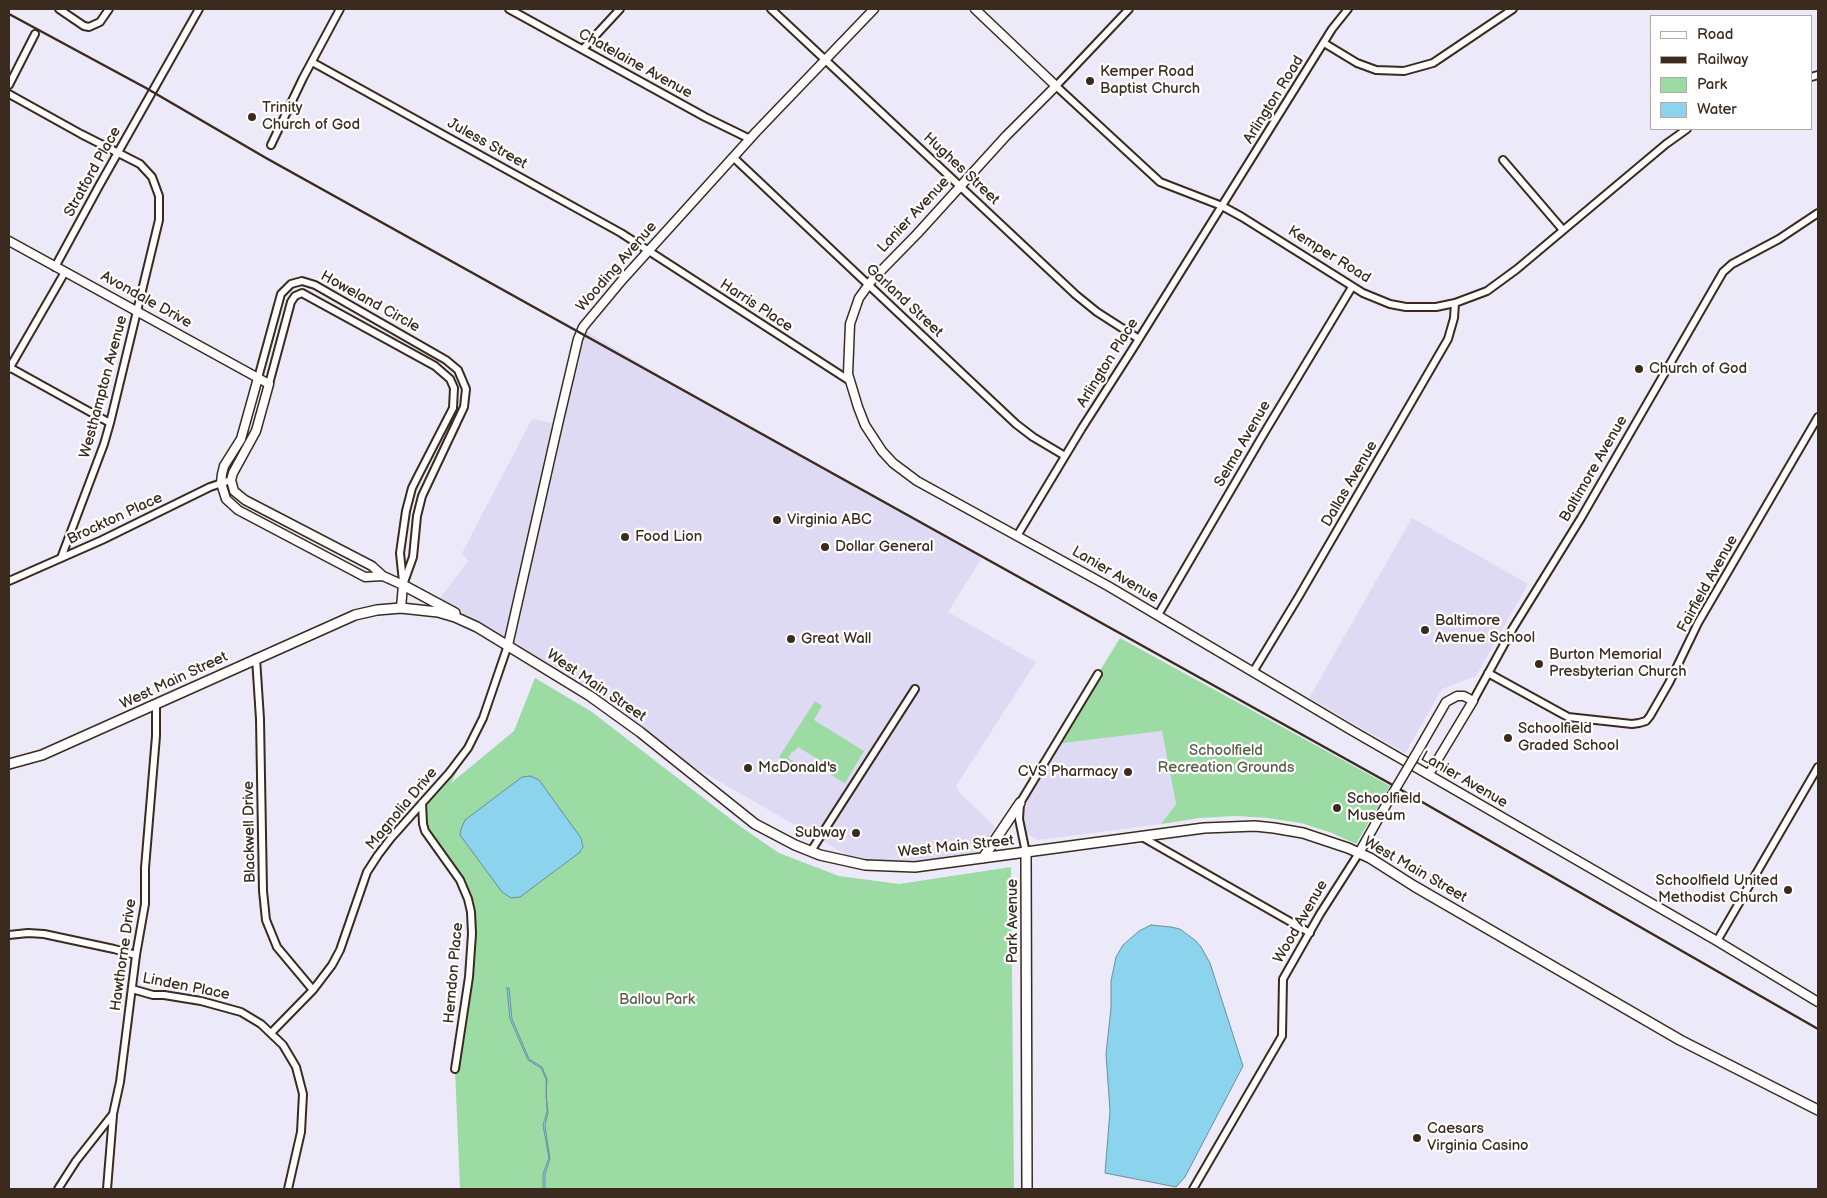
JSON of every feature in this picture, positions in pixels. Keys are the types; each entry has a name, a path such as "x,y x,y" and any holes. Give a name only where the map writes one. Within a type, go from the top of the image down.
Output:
{"main road":[{"path":"403,586 441,605 477,627"},
{"name":"West Main Street","path":"9,764 42,755 355,615 376,610 401,608 438,612 477,627 606,707 755,824 811,851 842,861 891,867 915,867 1212,828 1274,828 1303,833 1359,852 1680,1040 1818,1110"},
{"path":"982,858 1020,803"},
{"name":"Park Avenue","path":"1026,853 1026,1189"}],"street":[{"path":"59,9 84,26 89,27 100,22 110,9"},
{"name":"Stratford Place","path":"55,267 199,9"},
{"path":"271,145 340,9"},
{"name":"Chatelaine Avenue","path":"509,9 750,139"},
{"path":"583,49 620,9"},
{"name":"Hughes Street","path":"771,9 1076,295 1097,312 1139,339"},
{"name":"Wooding Avenue","path":"508,645 578,339 588,320 750,139 874,9"},
{"name":"Kemper Road","path":"975,9 1152,176 1172,188 1222,206 1352,287 1378,300 1406,307 1436,307 1455,304 1471,298 1502,281 1684,130"},
{"name":"Lanier Avenue","path":"1129,9 960,185 917,234 868,284 859,298 850,324 848,374 858,407 872,438 893,463 917,481 1158,615 1717,941 1818,1002"},
{"name":"Arlington Road","path":"1222,206 1324,43 1348,9"},
{"path":"1324,43 1340,54 1376,70 1404,71 1433,62 1513,9"},
{"path":"9,85 35,34"},
{"name":"Juless Street","path":"312,62 478,152 649,250"},
{"name":"Westhampton Avenue","path":"9,94 140,164 152,177 159,196 159,220 110,423 61,558"},
{"name":"Garland Street","path":"734,157 1016,424 1033,437 1065,456"},
{"path":"1504,160 1563,230"},
{"name":"Arlington Place","path":"1017,536 1222,206"},
{"name":"Baltimore Avenue","path":"1428,774 1473,701 1513,628 1581,518 1723,272 1732,264 1779,239 1818,213"},
{"name":"Avondale Drive","path":"9,241 269,384"},
{"name":"Harris Place","path":"649,250 726,302 850,381"},
{"path":"66,272 9,368 110,423"},
{"name":"Howeland Circle","path":"221,483 224,466 241,439 281,294 291,284 296,282 302,281 315,285 441,357 458,370 464,384 466,402 422,496 413,557 403,586"},
{"name":"Selma Avenue","path":"1158,615 1352,287"},
{"name":"Howeland Circle","path":"231,480 236,464 256,432 291,302 298,294 305,294 435,366 446,374 453,383 454,402 450,414 412,488 408,503 400,553 403,586 401,608"},
{"path":"325,305 331,294"},
{"name":"Dallas Avenue","path":"1253,672 1448,339 1454,318 1455,304"},
{"path":"274,317 285,322"},
{"path":"435,366 441,357"},
{"path":"450,414 459,419"},
{"name":"Fairfield Avenue","path":"1488,673 1568,717 1632,724 1646,720 1669,684 1703,615 1818,417"},
{"path":"427,458 438,463"},
{"path":"231,480 238,496 372,566 383,576 403,586"},
{"name":"Brockton Place","path":"9,581 231,480"},
{"path":"221,483 226,499 231,505 365,577 383,576"},
{"path":"408,503 419,507"},
{"path":"302,544 308,533"},
{"name":"Magnolia Drive","path":"272,1033 313,990 332,965 340,950 368,872 391,838 449,773 476,734 508,645"},
{"name":"Blackwell Drive","path":"256,658 266,920 277,947 313,990"},
{"path":"1020,803 1098,674"},
{"path":"811,851 915,689"},
{"name":"Wood Avenue","path":"1193,1189 1282,1036 1283,980 1446,702 1457,696 1464,696 1473,701"},
{"name":"Hawthorne Drive","path":"58,1189 76,1161 113,1114 120,1082 136,955 145,904 145,868 156,736 156,704"},
{"path":"1717,941 1818,767"},
{"name":"Herndon Place","path":"422,802 425,831 460,880 471,912 472,934 469,977 455,1069"},
{"name":"Park Avenue","path":"1020,803 1019,819 1026,853"},
{"path":"1142,837 1310,933"},
{"path":"9,935 44,934 136,955"},
{"name":"Linden Place","path":"132,989 143,993 201,1001 241,1012 272,1033 283,1045 293,1061 303,1094 301,1132 288,1189"},
{"path":"107,1189 113,1114"}],"shaded area":[{"path":"582,329 723,413 983,556 948,612 1036,662 956,786 959,792 995,827 975,859 865,865 657,746 508,645 441,605 441,597 468,561 462,553 532,419 557,424"},
{"name":"Baltimore Avenue School","path":"1412,518 1528,584 1476,676 1442,689 1405,753 1309,698"},
{"path":"1162,731 1176,804 1161,824 1038,840 1022,831 1018,813 1055,744"}],"green space":[{"name":"Schoolfield Recreation Grounds","path":"1120,638 1390,786 1356,844 1332,833 1301,823 1267,818 1236,816 1200,818 1161,824 1176,804 1162,731 1055,744"},
{"name":"Ballou Park","path":"535,678 592,712 741,827 779,853 839,876 899,884 1011,867 1014,1189 460,1189 455,1069 472,926 466,892 423,824 422,803 449,773 483,718 451,783 514,731"},
{"path":"815,701 822,706 814,720 864,751 845,783 831,775 834,769 798,747 794,752 792,751 788,758 801,766 798,770 779,757"}],"water":[{"path":"530,776 539,780 581,838 583,847 579,853 520,897 511,898 502,892 460,835 465,820 522,777"},
{"path":"1151,925 1180,929 1201,947 1210,963 1243,1066 1185,1177 1176,1187 1105,1173 1110,1111 1106,1054 1111,1008 1111,981 1116,957 1123,945 1139,931"},
{"path":"507,988 509,988 512,1019 529,1059 542,1067 547,1079 546,1090 546,1079 541,1068 528,1060 510,1019"},
{"path":"547,1101 548,1112 545,1126 550,1159 545,1174 545,1189 543,1189 543,1174 549,1158 543,1125 547,1112"}],"railway":[{"path":"9,14 146,88 266,158 1389,783 1818,1029"}],"place":[{"name":"Kemper Road Baptist Church","path":"1090,81"},
{"name":"Trinity Church of God","path":"252,117"},
{"name":"Church of God","path":"1639,369"},
{"name":"Virginia ABC","path":"777,520"},
{"name":"Food Lion","path":"625,537"},
{"name":"Dollar General","path":"825,547"},
{"name":"Baltimore Avenue School","path":"1425,630"},
{"name":"Great Wall","path":"791,639"},
{"name":"Burton Memorial Presbyterian Church","path":"1539,664"},
{"name":"Schoolfield Graded School","path":"1508,738"},
{"name":"McDonald's","path":"748,768"},
{"name":"CVS Pharmacy","path":"1128,772"},
{"name":"Schoolfield Museum","path":"1337,808"},
{"name":"Subway","path":"856,833"},
{"name":"Schoolfield United Methodist Church","path":"1788,890"},
{"name":"Caesars Virginia Casino","path":"1417,1138"}]}
